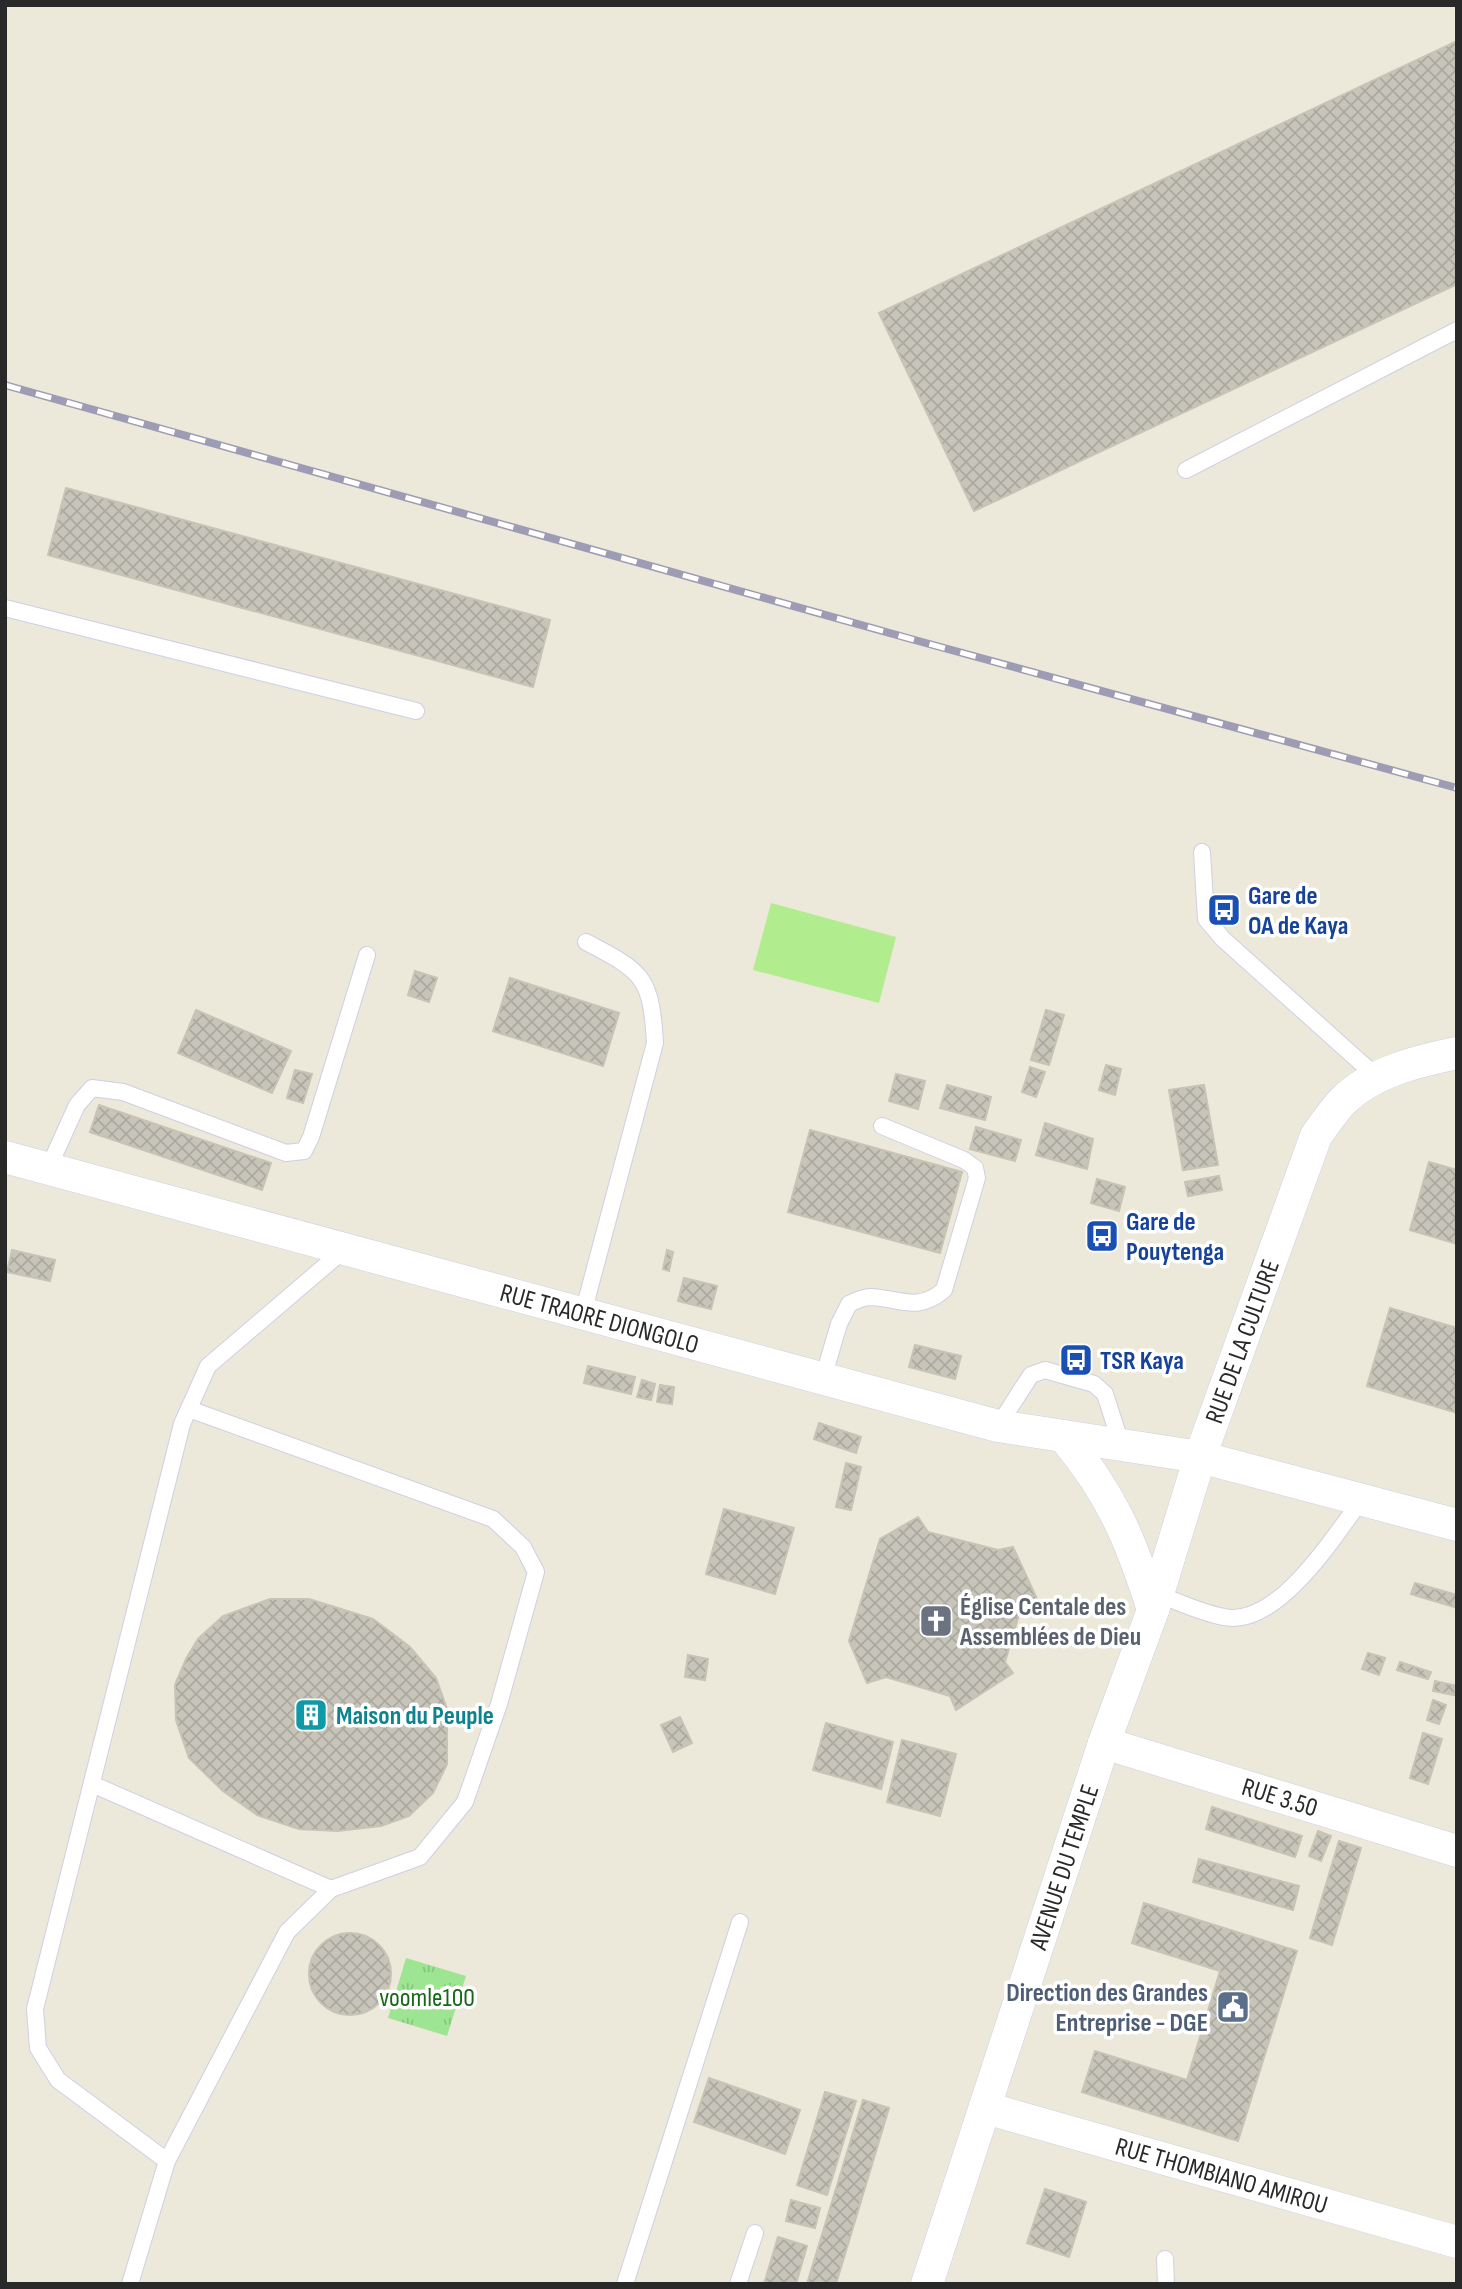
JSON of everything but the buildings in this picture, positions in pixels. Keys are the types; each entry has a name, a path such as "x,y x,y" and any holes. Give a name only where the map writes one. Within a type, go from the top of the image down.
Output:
{"street":[{"name":"RUE DE LA CULTURE","path":"1457,1054 1417,1061 1378,1078 1343,1100 1316,1136 1200,1457 1457,1525"},
{"name":"RUE TRAORE DIONGOLO","path":"5,1157 998,1426 1200,1457"},
{"path":"1064,1437 1090,1468 1113,1503 1155,1602"},
{"name":"AVENUE DU TEMPLE","path":"927,2284 1104,1743 1155,1602 1200,1457"},
{"name":"RUE 3.50","path":"1104,1743 1457,1851"},
{"name":"RUE THOMBIANO AMIROU","path":"986,2108 1457,2242"}],"lane":[{"path":"1186,470 1457,330"},
{"path":"5,608 416,711"},
{"path":"1202,852 1206,919 1223,939 1378,1078"},
{"path":"583,1313 655,1043 652,1000 631,966 586,942"},
{"path":"48,1169 77,1105 92,1088 123,1092 286,1153 304,1151 311,1138 366,955"},
{"path":"823,1378 839,1324 849,1304 869,1297 905,1304 932,1301 944,1290 978,1178 975,1168 964,1160 883,1126"},
{"path":"167,2161 58,2080 38,2048 35,2009 189,1409 208,1366 345,1249"},
{"path":"998,1426 1031,1375 1045,1370 1094,1384 1105,1394 1122,1447"},
{"path":"130,2284 167,2161 287,1932 331,1889 420,1857 465,1802 499,1704 536,1572 523,1547 493,1519 189,1409"},
{"path":"1155,1602 1225,1618 1249,1615 1298,1583 1361,1500"},
{"path":"92,1784 331,1889"},
{"path":"625,2284 740,1922"},
{"path":"738,2284 755,2233"},
{"path":"1165,2259 1166,2284"}],"green space":[{"path":"771,903 896,937 879,1003 753,970"},
{"name":"voomle100","path":"406,1958 466,1976 447,2036 388,2018"}],"railway":[{"path":"5,385 911,639 1457,788"}],"place":[{"name":"Gare de OA de Kaya","path":"1224,910"},
{"name":"Gare de Pouytenga","path":"1102,1236"},
{"name":"TSR Kaya","path":"1076,1360"},
{"name":"Église Centale des Assemblées de Dieu","path":"936,1621"},
{"name":"Maison du Peuple","path":"311,1715"},
{"name":"Direction des Grandes Entreprise - DGE","path":"1233,2007"}]}
